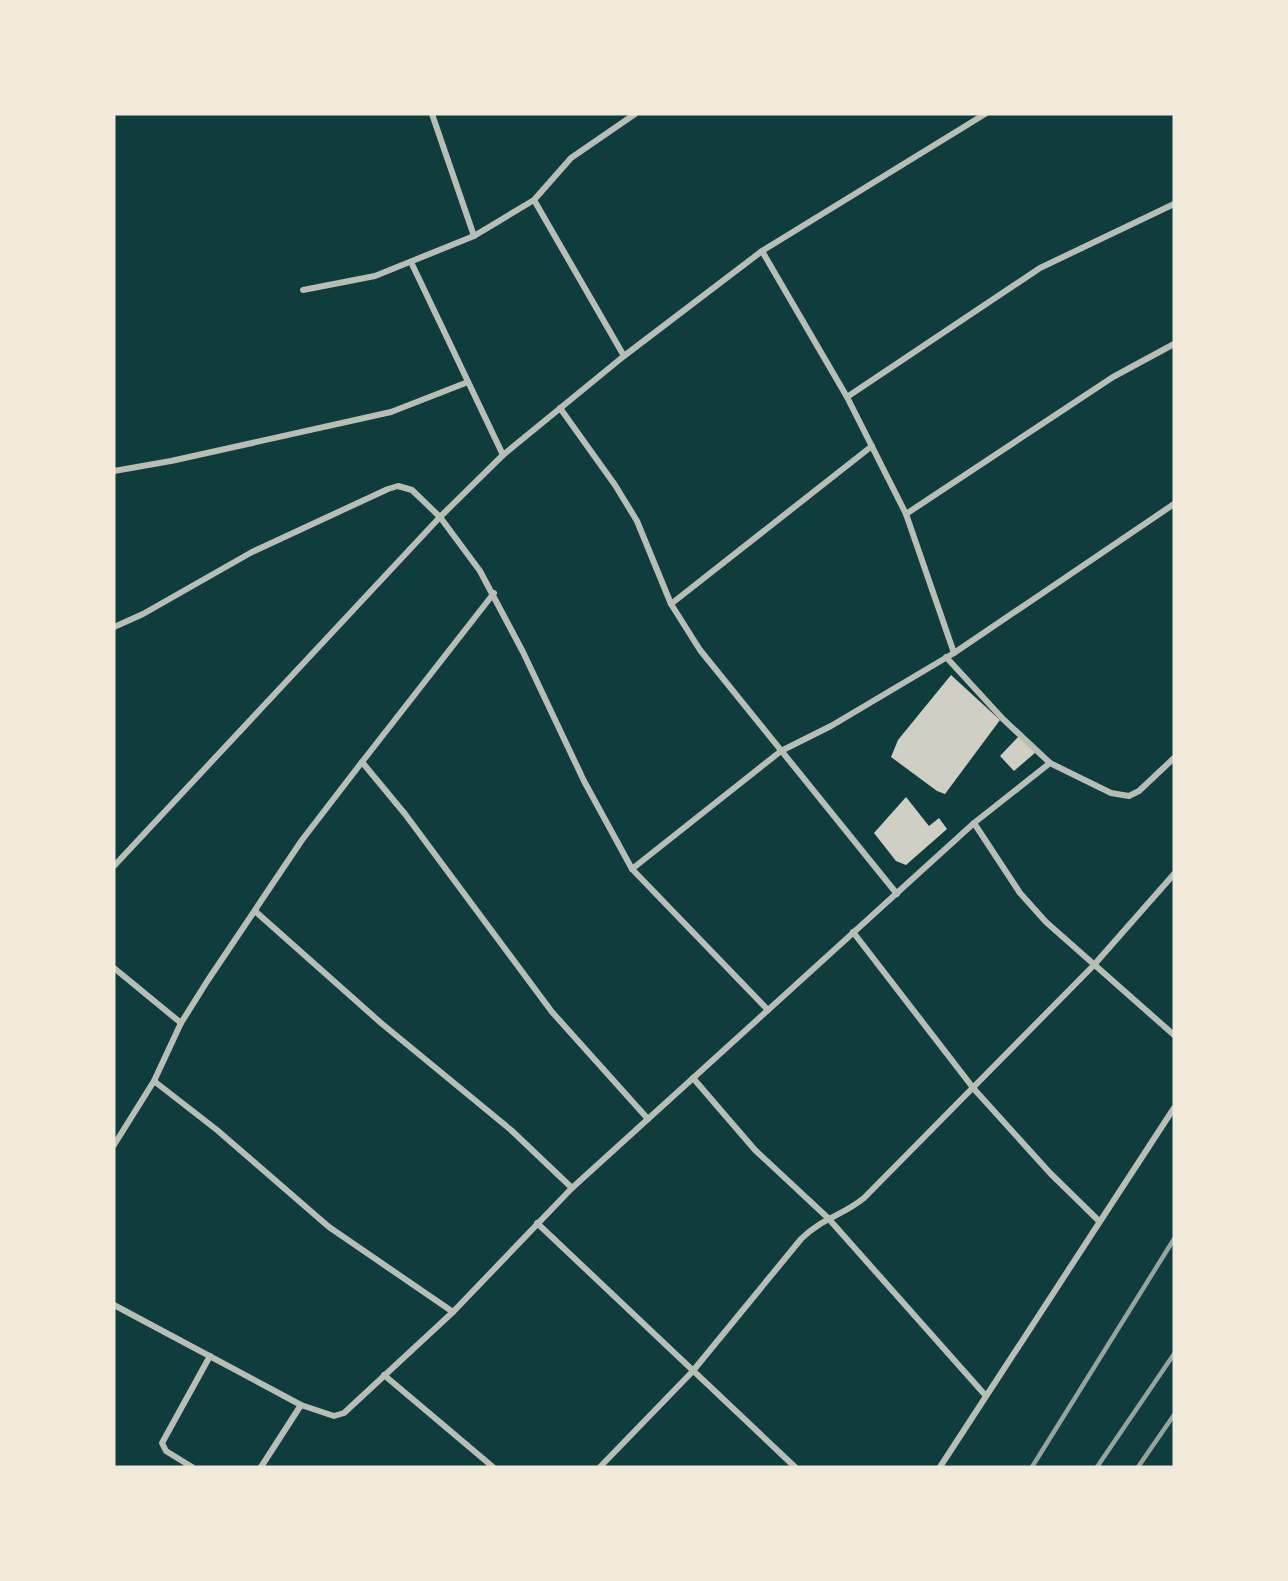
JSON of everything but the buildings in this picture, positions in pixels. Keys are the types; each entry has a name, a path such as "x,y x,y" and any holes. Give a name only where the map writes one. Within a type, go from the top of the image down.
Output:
{"street":[{"path":"432,114 474,237"},
{"path":"303,290 375,276 474,237 534,200 571,158 635,114"},
{"path":"114,866 440,517 503,455 624,356 762,251 985,114"},
{"path":"534,200 624,356"},
{"path":"848,396 1040,268 1174,204"},
{"path":"762,251 848,396 906,514 954,653"},
{"path":"411,262 503,455"},
{"path":"906,514 1113,377 1174,344"},
{"path":"114,471 171,461 391,412 468,382"},
{"path":"560,408 615,485 637,521 671,604 709,663 897,894"},
{"path":"671,604 872,446"},
{"path":"114,627 143,614 252,552 398,486 412,490 440,517 494,593 584,781 632,869 768,1011"},
{"path":"632,869 781,751 831,726 954,653 1174,504"},
{"path":"114,1145 154,1081 181,1023 302,840 494,593"},
{"path":"946,657 1003,719 1050,763 1111,793 1129,795 1139,791 1174,758"},
{"path":"362,762 405,814 552,1012 648,1119"},
{"path":"114,1305 300,1406 334,1416 344,1413 453,1311 572,1188 974,822 1050,763"},
{"path":"974,822 1020,893 1093,966 1174,1035"},
{"path":"600,1467 692,1371 801,1239 815,1225 850,1209 864,1198 1093,966 1174,874"},
{"path":"255,911 381,1023 511,1130 572,1188"},
{"path":"853,932 974,1089 1050,1173 1100,1221"},
{"path":"114,968 181,1023"},
{"path":"693,1078 755,1150 828,1218 986,1396"},
{"path":"154,1081 217,1130 329,1227 453,1311"},
{"path":"940,1467 1174,1108"},
{"path":"537,1223 795,1467"},
{"path":"192,1467 166,1451 162,1443 210,1356"},
{"path":"384,1375 493,1467"},
{"path":"261,1467 300,1406"}],"railway":[{"path":"1032,1467 1174,1239"},
{"path":"1097,1467 1174,1354"},
{"path":"1138,1467 1174,1415"}]}
